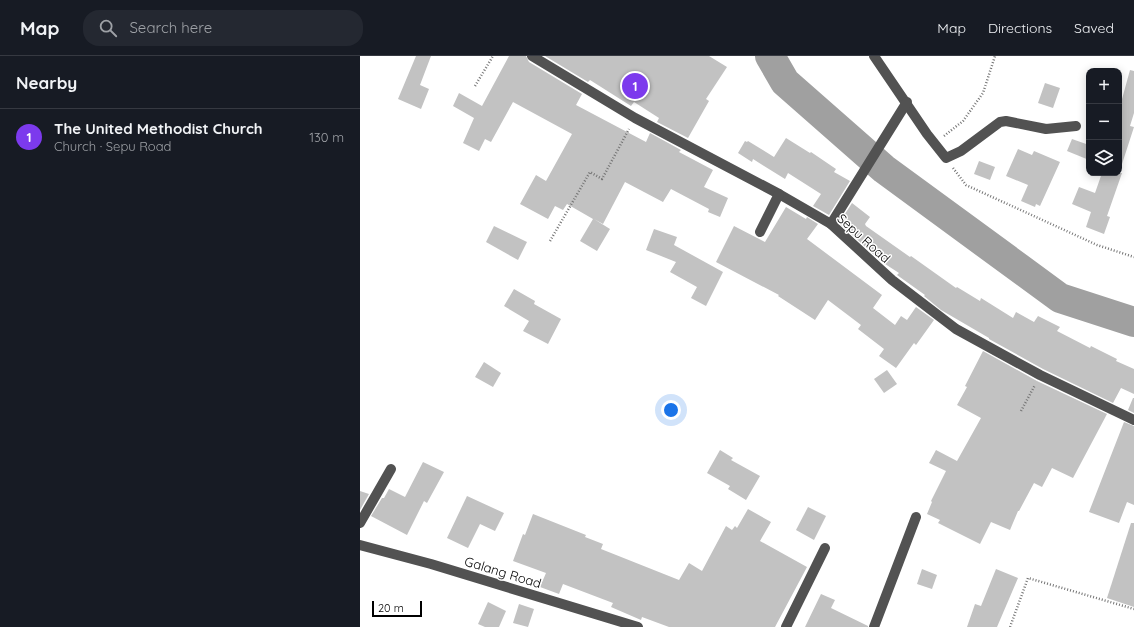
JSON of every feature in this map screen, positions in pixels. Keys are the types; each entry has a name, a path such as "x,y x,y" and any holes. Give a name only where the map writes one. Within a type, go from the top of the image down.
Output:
{"street":[{"name":"Sepu Road","path":"532,56 635,118 779,194 831,224 892,280 956,329 1040,374 1134,420"},
{"path":"874,56 907,102 934,144 946,158 1000,122 1046,128 1076,126"},
{"path":"831,224 907,102"},
{"path":"760,232 779,194"},
{"path":"360,523 391,469"},
{"path":"874,627 916,517"},
{"name":"Galang Road","path":"360,545 431,564 638,627"},
{"path":"786,627 824,548"}],"path":[{"path":"475,86 493,56"},
{"path":"934,144 963,121 983,93 995,56"},
{"path":"550,241 590,172 602,179 613,156 635,118"},
{"path":"946,158 966,185 1097,245 1134,257"},
{"path":"1021,411 1040,374"},
{"path":"1010,627 1028,578 1134,609"}],"building":[{"path":"416,56 431,56 420,85 429,89 421,109 398,99"},
{"path":"509,56 526,56 529,62 582,94 576,105 646,142 650,133 681,150 679,152 713,170 704,187 728,198 720,217 708,212 709,209 671,189 663,202 625,182 603,224 594,219 610,229 597,251 580,241 593,219 567,204 563,210 555,206 548,219 520,204 536,175 546,181 572,134 513,102 491,142 485,139 479,151 463,143 474,118 453,106 459,93 482,106"},
{"path":"545,56 709,56 727,67 706,99 709,101 688,138 657,122 659,118 634,102 631,106 590,80 588,82"},
{"path":"1130,70 1134,71 1134,113 1130,126 1134,127 1122,164 1122,104"},
{"path":"1045,83 1060,88 1053,108 1038,103"},
{"path":"786,138 810,153 811,152 836,169 834,172 850,181 829,215 813,206 821,194 788,173 785,179 753,159 752,162 738,153 745,141 748,141 774,157"},
{"path":"1072,139 1086,144 1086,159 1067,151"},
{"path":"1018,149 1032,155 1034,151 1060,162 1040,206 1036,204 1035,207 1021,201 1028,185 1006,176"},
{"path":"979,161 995,167 990,180 974,174"},
{"path":"1101,176 1121,176 1107,216 1110,217 1104,234 1086,227 1091,212 1072,204 1079,187 1095,193"},
{"path":"852,203 870,217 865,224 866,226 956,288 957,287 980,301 981,298 1013,318 1016,312 1034,322 1038,316 1060,327 1057,331 1090,348 1091,346 1117,359 1116,361 1134,369 1134,394 1121,388 1113,403 1043,369 941,310 924,296 925,295 897,275 899,273 882,262 839,223"},
{"path":"786,207 806,219 807,217 818,224 807,239 882,295 873,308 895,325 901,316 907,320 916,307 934,320 916,345 914,343 896,368 879,356 884,349 858,329 861,325 828,300 815,320 778,296 779,295 716,262 734,226 765,242"},
{"path":"494,226 527,242 518,260 486,242"},
{"path":"654,229 677,237 674,245 723,272 706,306 691,298 697,287 670,272 676,262 646,250"},
{"path":"514,289 535,301 534,304 561,319 548,344 523,331 529,321 504,306"},
{"path":"983,351 1037,381 1107,414 1073,478 1052,468 1042,487 1034,483 1018,511 1010,530 991,522 980,544 938,523 940,520 927,514 932,502 931,501 946,471 929,463 936,450 957,461 981,418 957,405 967,387 965,386"},
{"path":"484,362 501,373 493,387 475,377"},
{"path":"887,370 897,384 884,393 874,379"},
{"path":"1134,398 1134,413 1128,410"},
{"path":"1124,422 1134,426 1134,505 1127,502 1119,523 1089,512"},
{"path":"720,450 733,458 731,460 760,476 746,500 728,489 730,486 707,473"},
{"path":"423,462 444,472 427,503 424,501 407,535 371,516 389,489 405,497"},
{"path":"360,491 369,494 360,510"},
{"path":"467,496 504,513 495,531 480,524 468,548 447,538"},
{"path":"808,507 826,516 814,540 796,530"},
{"path":"748,509 771,522 760,541 807,567 775,627 669,627 642,617 641,620 611,607 613,603 563,584 559,594 540,587 546,573 513,561 523,534 525,535 533,514 586,535 585,537 603,544 601,549 679,580 689,563 702,571 726,526 732,530 735,526 737,528"},
{"path":"1131,523 1134,523 1134,607 1107,598"},
{"path":"922,569 937,575 932,589 917,584"},
{"path":"996,569 1018,578 997,627 967,627 975,604 981,606"},
{"path":"821,594 835,600 831,608 868,627 805,627"},
{"path":"488,602 506,611 499,627 485,627 478,624"},
{"path":"519,604 534,609 528,627 513,623"}],"waterway":[{"path":"770,56 785,82 884,169 1060,298 1134,322"}],"place":[{"name":"The United Methodist Church","path":"635,86"}]}
